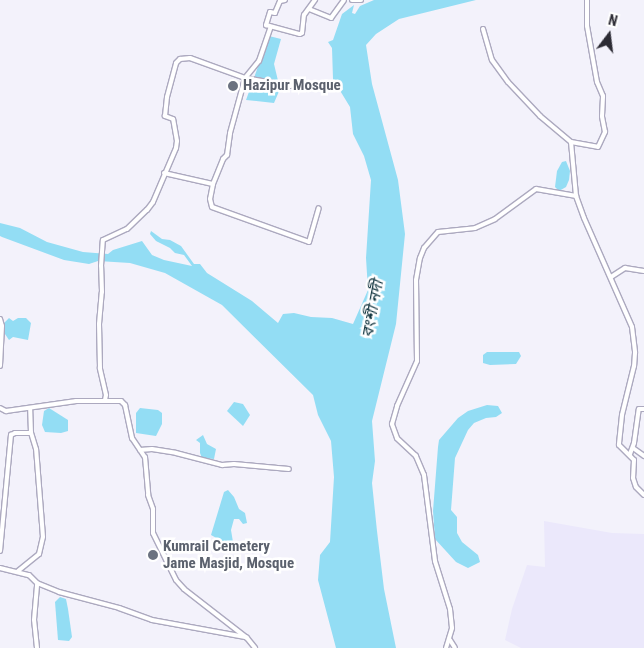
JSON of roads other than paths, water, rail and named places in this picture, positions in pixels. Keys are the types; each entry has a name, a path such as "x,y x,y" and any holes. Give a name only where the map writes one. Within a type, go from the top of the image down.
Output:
{"street":[{"path":"285,0 280,1 275,13 270,13 266,25 301,34 304,15 315,0"},
{"path":"309,9 331,18 344,0"},
{"path":"352,0 361,0"},
{"path":"483,28 492,60 508,82 540,116 571,142 598,147 605,132 602,116 604,96 598,82 587,26 587,0"},
{"path":"270,27 258,61 245,78 230,133 227,155 223,159 213,184 210,200 212,207 309,242 319,208"},
{"path":"105,400 106,395 100,368 99,319 102,292 101,254 103,240 128,230 153,202 177,141 173,119 165,116 167,97 178,61 183,58 196,59 245,78 290,86"},
{"path":"571,142 576,196 632,326 635,340 634,366 625,399 619,445 634,460 633,478 636,487 644,495"},
{"path":"164,173 213,184"},
{"path":"446,648 450,640 452,628 450,608 435,561 424,475 416,456 397,438 392,424 397,406 417,361 416,280 420,258 424,248 438,232 475,228 513,208 536,189 576,196"},
{"path":"611,278 625,268 644,271"},
{"path":"0,319 2,326 0,366"},
{"path":"0,408 6,410 76,401 105,400 120,401 125,405 132,438 145,457 148,495 153,509 153,533 176,580 247,638 255,648"},
{"path":"18,571 39,554 43,537 36,449 31,433 30,408"},
{"path":"630,454 633,448 639,409 644,409"},
{"path":"0,551 11,435 15,432 31,433"},
{"path":"633,448 644,456"},
{"path":"140,450 152,449 176,453 222,465 241,464 289,470"},
{"path":"0,568 29,575 37,582 59,592 119,608 152,620 247,638"},
{"path":"37,582 34,620 37,648"},
{"path":"450,640 455,648"}],"water":[{"name":"বংশী নদী","path":"374,0 476,0 399,19 376,34 366,45 372,84 398,180 405,234 396,324 372,421 375,461 372,483 377,531 384,589 396,648 336,648 318,580 320,555 330,542 334,477 331,441 318,415 313,395 222,305 165,273 130,263 98,261 89,264 64,260 0,236 0,223 20,228 47,242 83,252 108,254 113,250 142,241 152,255 164,260 192,266 184,255 175,253 170,248 156,241 150,234 151,231 162,239 170,240 181,246 194,264 200,264 207,273 252,301 278,323 283,314 294,313 311,317 332,318 353,324 368,290 366,258 371,180 364,156 353,134 350,107 333,79 332,48 328,42 333,40 342,14 354,5 352,13 355,14 360,6"},
{"path":"269,36 281,39 274,64 280,89 274,103 246,100"},
{"path":"566,161 570,171 569,180 566,187 559,191 555,187 557,171 562,162"},
{"path":"9,318 13,321 18,318 26,318 31,323 28,340 13,337 9,340 3,331 4,323"},
{"path":"487,352 519,352 521,356 516,364 490,365 483,363 483,355"},
{"path":"234,402 243,404 250,415 243,426 227,411"},
{"path":"487,405 498,406 502,413 496,417 486,418 474,423 468,430 455,458 451,510 457,517 457,533 462,542 478,555 480,562 468,568 456,562 435,539 433,511 438,447 439,440 458,418 468,411"},
{"path":"49,408 68,420 68,431 61,433 45,432 42,425 44,411"},
{"path":"140,408 158,410 162,413 162,424 156,436 136,433 136,413"},
{"path":"203,435 207,444 216,449 214,459 202,458 200,443 196,440"},
{"path":"228,490 234,497 239,509 245,513 247,523 243,524 239,519 234,519 231,530 233,542 229,545 211,535 224,492"},
{"path":"60,597 66,599 72,637 69,641 58,640 55,602"}],"place":[{"name":"Hazipur Mosque","path":"233,86"},
{"name":"Kumrail Cemetery Jame Masjid, Mosque","path":"153,555"}]}
